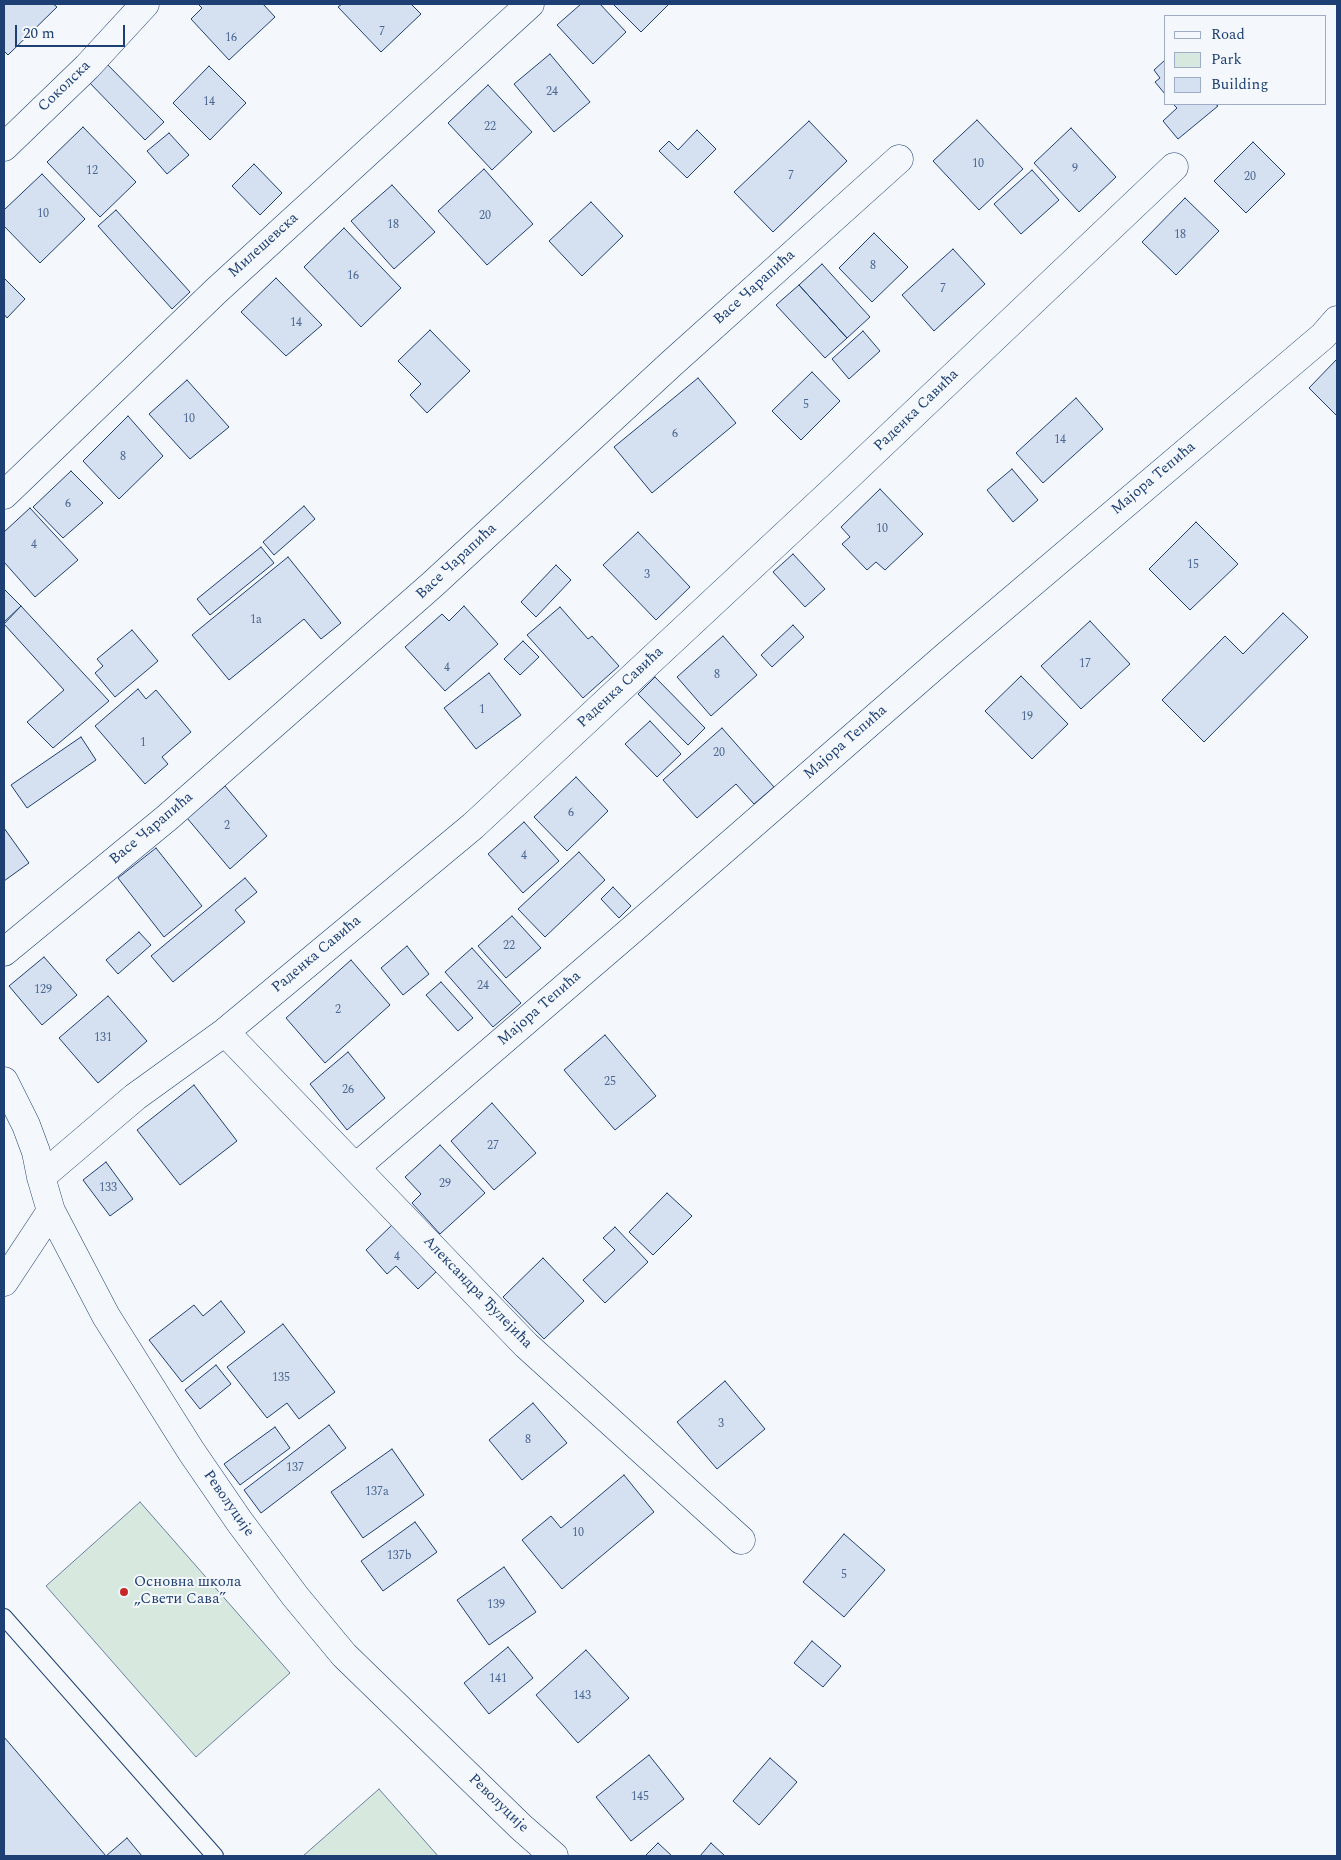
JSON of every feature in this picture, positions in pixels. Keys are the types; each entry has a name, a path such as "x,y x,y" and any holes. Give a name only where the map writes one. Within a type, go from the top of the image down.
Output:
{"street":[{"name":"Соколска","path":"4,146 87,66 145,4"},
{"name":"Милешевска","path":"4,495 216,291 530,4"},
{"name":"Васе Чарапића","path":"4,952 168,817 433,584 671,364 899,159"},
{"name":"Раденка Савића","path":"40,1177 135,1097 225,1032 473,826 841,483 1174,167"},
{"name":"Мајора Тепића","path":"356,1167 946,656 1323,336 1337,320"},
{"name":"Александра Ђулејића","path":"225,1032 526,1345 741,1540"},
{"name":"Револуције","path":"4,1081 26,1125 36,1152 40,1177 51,1211 106,1316 191,1451 239,1521 295,1596 344,1655 521,1827 554,1856"},
{"path":"4,1282 51,1211"}],"lane":[{"path":"4,1617 214,1856"}],"green space":[{"path":"140,1502 290,1673 196,1757 46,1586"},
{"path":"379,1789 438,1856 303,1856"}],"building":[{"path":"4,4 53,4 57,7 8,55 4,51"},
{"path":"198,4 263,4 275,17 229,60 191,19 202,8"},
{"path":"342,4 411,4 421,14 381,52 338,7"},
{"path":"581,4 600,4 626,32 593,64 557,25"},
{"path":"613,4 666,4 668,5 641,32"},
{"path":"550,54 590,102 554,132 514,84"},
{"path":"103,60 164,122 145,140 85,78"},
{"path":"1164,61 1164,93 1155,82 1160,78 1154,70"},
{"path":"209,66 246,103 210,140 173,103"},
{"path":"488,85 532,132 492,170 448,123"},
{"path":"1174,105 1218,106 1178,139 1163,121 1177,108"},
{"path":"977,120 1023,169 979,210 933,161"},
{"path":"809,121 847,161 773,232 734,192"},
{"path":"83,127 136,182 100,217 47,162"},
{"path":"1071,128 1116,177 1079,212 1034,163"},
{"path":"697,130 716,149 687,178 659,151 669,141 678,150"},
{"path":"169,133 189,155 167,174 147,151"},
{"path":"1253,142 1285,174 1246,213 1214,181"},
{"path":"254,164 282,193 260,215 232,186"},
{"path":"484,169 533,224 487,265 438,211"},
{"path":"1032,170 1059,200 1021,234 994,204"},
{"path":"42,174 85,219 40,263 4,226 4,210"},
{"path":"392,185 435,232 394,269 351,221"},
{"path":"1185,198 1219,231 1176,275 1142,242"},
{"path":"591,202 623,236 582,276 549,241"},
{"path":"116,210 190,292 172,309 98,226"},
{"path":"344,228 401,288 361,327 304,267"},
{"path":"874,233 908,267 872,302 839,268"},
{"path":"953,249 985,284 934,331 902,295"},
{"path":"822,264 870,317 847,338 799,285"},
{"path":"4,278 25,299 7,318 4,314"},
{"path":"276,278 322,325 286,356 241,312"},
{"path":"799,285 847,338 825,358 776,305"},
{"path":"430,330 470,371 427,413 410,395 421,384 398,361"},
{"path":"863,331 880,351 849,379 832,359"},
{"path":"1337,359 1337,416 1309,388"},
{"path":"812,372 840,401 801,440 772,411"},
{"path":"698,378 736,423 652,493 614,447"},
{"path":"187,380 229,427 190,459 149,414"},
{"path":"1076,398 1103,429 1043,483 1016,453"},
{"path":"128,416 163,456 119,499 83,461"},
{"path":"1012,469 1038,500 1013,522 987,490"},
{"path":"71,471 103,503 63,538 33,507"},
{"path":"880,489 923,534 885,570 876,562 867,570 842,544 850,537 841,527"},
{"path":"304,506 315,519 274,555 263,542"},
{"path":"30,508 78,560 35,597 4,562 4,532"},
{"path":"1196,522 1238,564 1190,610 1149,569"},
{"path":"638,532 690,587 656,620 603,565"},
{"path":"261,547 274,563 210,615 197,599"},
{"path":"793,554 825,589 805,607 773,572"},
{"path":"288,557 341,623 321,639 304,619 229,680 192,635"},
{"path":"556,565 571,580 536,617 521,602"},
{"path":"4,589 21,606 4,622"},
{"path":"21,606 109,701 53,748 27,722 64,690 4,624"},
{"path":"464,606 498,644 445,691 405,647 442,614 449,621"},
{"path":"560,607 588,639 592,636 619,666 583,698 527,635"},
{"path":"1283,613 1308,637 1204,742 1162,700 1225,636 1243,654"},
{"path":"1090,621 1130,664 1081,709 1041,666"},
{"path":"793,625 804,637 772,667 761,655"},
{"path":"132,630 158,661 115,697 95,673 103,666 97,659"},
{"path":"723,636 757,675 711,716 677,677"},
{"path":"523,641 539,657 520,675 504,659"},
{"path":"489,673 521,715 476,749 444,708"},
{"path":"1021,676 1068,724 1032,759 985,711"},
{"path":"655,677 705,728 688,745 638,694"},
{"path":"138,689 146,699 156,690 191,732 162,757 168,764 145,784 95,726"},
{"path":"650,721 681,754 657,777 625,744"},
{"path":"722,728 774,787 754,804 736,784 697,818 663,780"},
{"path":"81,737 96,760 27,808 11,785"},
{"path":"576,777 608,811 567,851 534,817"},
{"path":"225,786 267,836 230,869 187,818"},
{"path":"524,822 559,861 523,893 488,854"},
{"path":"4,828 29,863 4,881"},
{"path":"156,848 202,906 164,937 118,878"},
{"path":"579,852 605,880 545,937 518,909"},
{"path":"245,878 257,892 235,910 245,922 173,982 151,956"},
{"path":"613,887 631,906 619,918 601,899"},
{"path":"512,916 541,948 506,978 478,946"},
{"path":"139,932 151,945 118,974 106,960"},
{"path":"407,946 429,974 403,995 381,968"},
{"path":"472,948 521,1003 493,1027 445,972"},
{"path":"44,957 77,995 42,1025 9,986"},
{"path":"351,960 390,1005 325,1063 286,1018"},
{"path":"441,982 473,1018 458,1031 426,995"},
{"path":"108,996 147,1041 98,1083 59,1038"},
{"path":"605,1035 656,1096 615,1130 564,1070"},
{"path":"348,1052 385,1098 347,1130 310,1084"},
{"path":"194,1085 237,1141 180,1185 137,1130"},
{"path":"492,1103 536,1153 494,1190 451,1141"},
{"path":"440,1145 485,1193 440,1234 412,1203 421,1194 405,1177"},
{"path":"106,1162 133,1199 110,1216 83,1180"},
{"path":"667,1193 692,1216 653,1255 629,1232"},
{"path":"392,1225 436,1272 418,1289 396,1266 387,1274 366,1250"},
{"path":"615,1227 648,1262 605,1303 583,1280 615,1250 603,1238"},
{"path":"543,1258 584,1301 544,1339 503,1297"},
{"path":"221,1301 245,1332 182,1382 149,1340 194,1305 203,1316"},
{"path":"283,1324 335,1392 299,1419 287,1403 267,1418 227,1367"},
{"path":"216,1365 231,1384 200,1409 185,1390"},
{"path":"725,1381 765,1429 717,1469 677,1422"},
{"path":"533,1403 567,1443 522,1480 489,1440"},
{"path":"329,1425 346,1448 261,1513 244,1490"},
{"path":"275,1427 290,1448 240,1485 224,1464"},
{"path":"392,1449 424,1495 363,1538 331,1492"},
{"path":"624,1475 654,1512 562,1589 522,1540 551,1516 561,1528"},
{"path":"415,1522 437,1552 383,1591 361,1561"},
{"path":"844,1534 885,1570 844,1617 803,1582"},
{"path":"504,1567 536,1612 489,1645 457,1600"},
{"path":"812,1641 841,1666 823,1687 794,1663"},
{"path":"508,1647 533,1678 489,1714 464,1683"},
{"path":"586,1650 629,1698 578,1743 536,1695"},
{"path":"4,1737 106,1856 4,1856"},
{"path":"649,1755 684,1799 631,1841 596,1797"},
{"path":"770,1758 797,1782 759,1825 733,1801"},
{"path":"127,1838 142,1856 106,1856"},
{"path":"658,1843 672,1856 645,1856"},
{"path":"711,1843 725,1856 700,1856"}],"place":[{"name":"Основна школа „Свети Сава”","path":"124,1592"}]}
